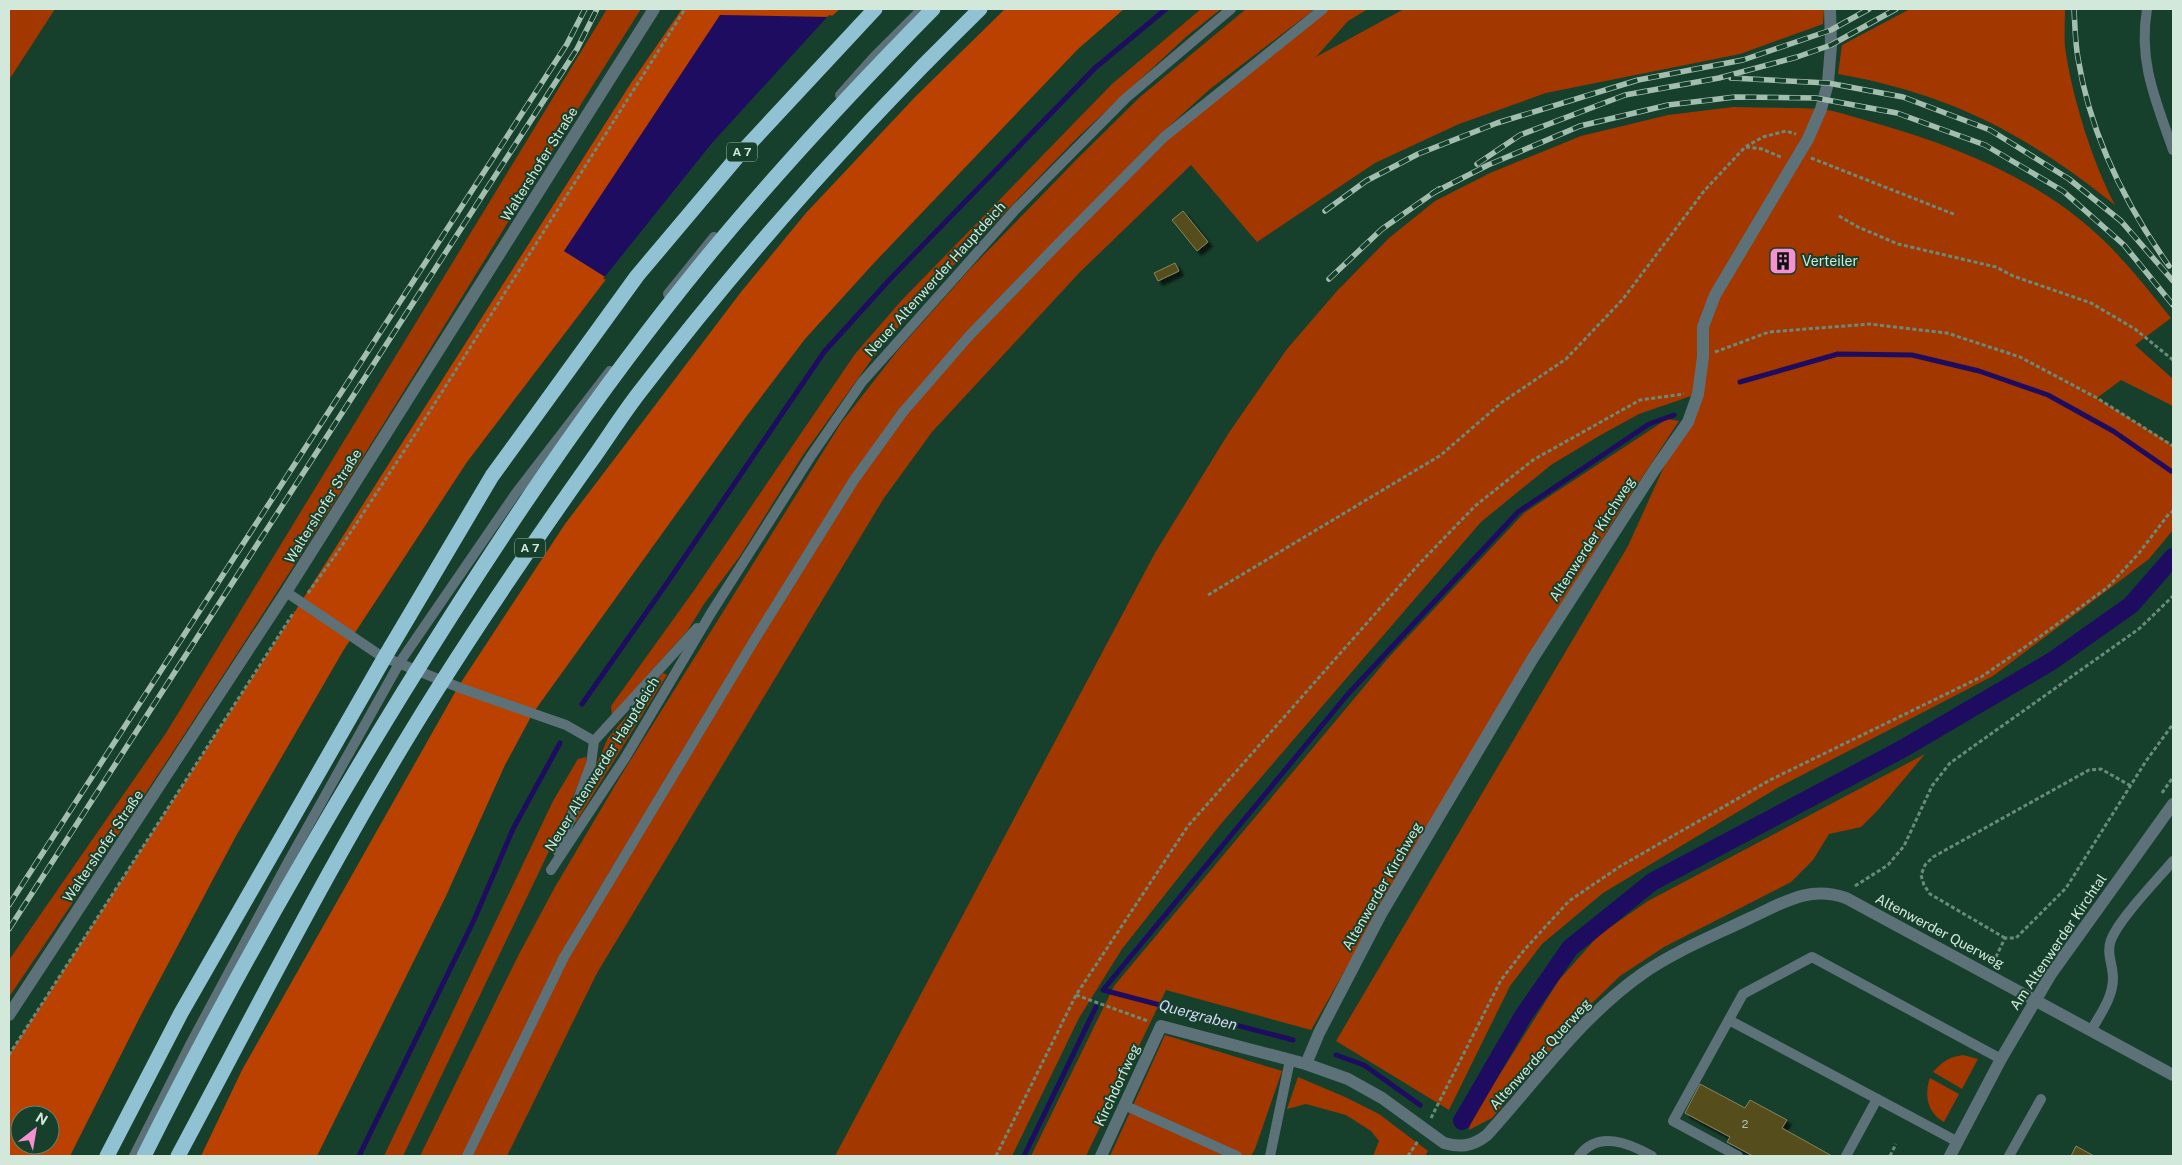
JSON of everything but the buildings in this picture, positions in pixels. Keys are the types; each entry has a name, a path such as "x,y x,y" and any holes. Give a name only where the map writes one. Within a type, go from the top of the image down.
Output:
{"highway":[{"name":"A 7","path":"107,1156 186,1005 386,655 492,476 637,276 739,155 875,9"},
{"name":"A 7","path":"144,1156 256,942 328,815 457,605 539,482 619,370 706,258 880,62 933,9"},
{"name":"A 7","path":"178,1156 364,812 435,694 534,542 641,390 731,279 802,196 904,83 980,9"}],"street":[{"name":"Waltershofer Straße","path":"9,1014 286,592 654,9"},
{"name":"Altenwerder Kirchweg","path":"1306,1064 1319,1033 1381,914 1533,658 1655,469 1688,422 1698,394 1703,357 1703,327 1716,295 1808,138 1821,109 1828,83 1831,37 1830,9"},
{"name":"Am Altenwerder Kirchtal","path":"1950,1156 2001,1059 2051,974 2173,804"},
{"name":"Altenwerder Querweg","path":"1160,1026 1306,1064 1363,1086 1397,1108 1437,1139 1451,1145 1469,1145 1480,1140 1497,1124 1583,1026 1618,993 1643,974 1676,954 1797,896 1826,893 1846,898 2173,1075"},
{"name":"Kirchdorfweg","path":"1100,1156 1160,1026"}],"lane":[{"path":"134,1156 192,1041 279,879 400,662 516,493 694,260 874,57 922,9"},
{"name":"Neuer Altenwerder Hauptdeich","path":"711,613 594,741 591,764 551,870 625,758 711,613 811,456 862,382 1015,210 1126,98 1231,9"},
{"path":"467,1156 564,957 760,631 854,480 903,412 989,316 1164,137 1322,9"},
{"path":"2147,9 2143,36 2148,79 2173,150"},
{"path":"286,592 381,656 400,662 463,689 566,725 594,741"},
{"path":"2091,1031 2110,996 2113,977 2109,957 2111,941 2118,927 2173,861"},
{"path":"1738,1156 1673,1121 1743,994 1812,957 2001,1059"},
{"path":"1729,1020 1958,1142"},
{"path":"1270,1156 1290,1060"},
{"path":"1846,1156 1877,1099"},
{"path":"2009,1156 2041,1099"},
{"path":"1124,1106 1237,1156"},
{"path":"1579,1156 1584,1148 1597,1142 1613,1140 1632,1145 1652,1156"}],"path":[{"path":"9,1055 301,602 337,553 414,436 685,9"},
{"path":"1208,595 1440,455 1501,403 1566,359 1623,300 1704,191 1745,146 1763,136 1786,131 1808,138"},
{"path":"1745,146 1796,159 1956,215"},
{"path":"1839,216 1858,227 1898,244 1996,267 2090,303 2134,329 2173,360"},
{"path":"1703,357 1769,332 1870,324 1947,333 2020,357 2097,398 2173,446"},
{"path":"996,1156 1076,995 1188,826 1419,564 1475,506 1533,460 1640,400 1698,394"},
{"path":"1408,1156 1424,1130 1501,980 1525,949 1569,901 1619,867 1770,780 1981,677 2108,587 2173,511"},
{"path":"1846,898 1856,884 1888,865 1904,846 1932,786 1950,763 2140,628 2173,596"},
{"path":"2131,786 2101,769 2089,770 1933,857 1925,865 1921,875 1924,885 1930,894 2005,938 2016,938 2066,888 2168,728 2173,724"},
{"path":"1994,960 2005,938"},
{"path":"1076,995 1160,1026"},
{"path":"1890,1156 1896,1144"}],"shaded area":[{"path":"9,9 55,9 9,80"},
{"path":"607,9 641,9 318,528 99,864 9,997 9,960 166,733"},
{"path":"682,9 840,9 564,251 607,278 467,462 343,651 236,836 142,1013 70,1156 9,1156 9,1055 301,602 631,83"},
{"path":"1005,9 1124,9 1078,49 873,264 805,339 746,417 533,713 505,765 446,896 317,1156 201,1156 242,1070 458,687 565,524 741,292 806,213 916,96"},
{"path":"1201,9 1221,9 1187,36 1077,138 927,293 872,359 803,455 740,556 704,604 688,630 612,715 611,706 695,589 855,354 901,301 1112,84"},
{"path":"1246,9 1315,9 1210,89 1155,139 968,332 812,541 588,907 559,960 463,1156 420,1156 518,956 555,887 620,777 841,423 898,350 969,270 1077,159 1140,97"},
{"path":"1323,9 1368,9 1348,21 1316,57 1404,9 1824,9 1823,24 1740,54 1546,93 1459,124 1375,163 1257,242 1191,165 1079,273 932,432 884,498 597,973 507,1156 467,1156 564,957 755,639 903,412 1164,137"},
{"path":"1910,9 2065,9 2065,47 2078,107 2098,169 2115,205 2050,157 1985,120 1916,93 1879,82 1838,74 1842,45"},
{"path":"720,15 831,17 717,145 607,278 564,251"},
{"path":"1733,107 1809,108 1834,111 1935,142 1994,166 2049,197 2075,215 2118,255 2171,318 2135,345 2173,379 2173,406 2121,380 2097,398 2170,443 2173,448 2173,530 2149,559 1993,676 1779,787 1603,893 1542,944 1510,986 1449,1110 1336,1041 1628,546 1697,394 1639,414 1551,465 1481,522 1220,825 1122,949 1079,1018 1012,1156 835,1156 1155,553 1228,434 1287,349 1337,291 1389,238 1435,201 1490,173 1581,136 1668,115"},
{"path":"1667,419 1679,421 1609,528 1377,914 1311,1030 1166,990 1086,1156 1031,1156 1114,986 1389,657 1524,513"},
{"path":"663,673 667,675 574,823 572,821 608,738"},
{"path":"1925,754 1878,810 1861,827 1829,834 1813,860 1791,882 1664,947 1620,976 1588,1007 1492,1118 1469,1130 1471,1120 1559,980 1599,935 1648,901"},
{"path":"586,757 586,765 561,826 403,1156 384,1156 553,801 578,759"},
{"path":"1165,1035 1282,1071 1251,1156 1110,1156"},
{"path":"1963,1055 1978,1059 1962,1089 1933,1072 1946,1060"},
{"path":"1298,1077 1379,1114 1428,1151 1425,1156 1373,1156 1379,1141 1371,1131 1346,1115 1306,1104 1287,1109"},
{"path":"1930,1078 1959,1094 1944,1122 1934,1114 1928,1103 1927,1090"}],"pier":[{"path":"829,15 833,16 833,19 718,147 651,226 609,280 603,279 712,143"}],"waterway":[{"path":"582,704 824,352 892,277 1095,68 1166,9"},
{"path":"1740,382 1838,354 1912,355 1979,371 2048,395 2113,431 2171,471"},
{"path":"1293,1040 1103,990 1348,694 1518,512 1649,424 1674,415"},
{"path":"1462,1121 1523,1016 1570,948 1652,882 1904,748 2052,661 2131,605 2173,557"},
{"path":"359,1156 474,920 513,829 560,743"},
{"path":"1024,1156 1096,1007"},
{"name":"Quergraben","path":"1336,1055 1364,1065 1420,1105"}],"railway":[{"path":"9,905 567,44 585,9"},
{"path":"9,929 577,49 597,9"},
{"path":"1325,211 1366,181 1418,154 1497,123 1638,80 1743,60 1831,30 1869,9"},
{"path":"1477,164 1520,135 1625,95 1719,78 1797,57 1831,45 1896,9"},
{"path":"2074,9 2078,58 2091,114 2100,141 2124,193 2169,266"},
{"path":"1731,78 1828,83 1903,97 1990,130 2069,179 2121,221 2173,281"},
{"path":"1433,193 1488,165 1580,126 1668,105 1735,97 1816,98 1897,113 1985,145 2063,191 2124,245 2173,305"},
{"path":"1329,279 1382,229 1439,189"}],"place":[{"name":"Verteiler","path":"1783,261"}]}
